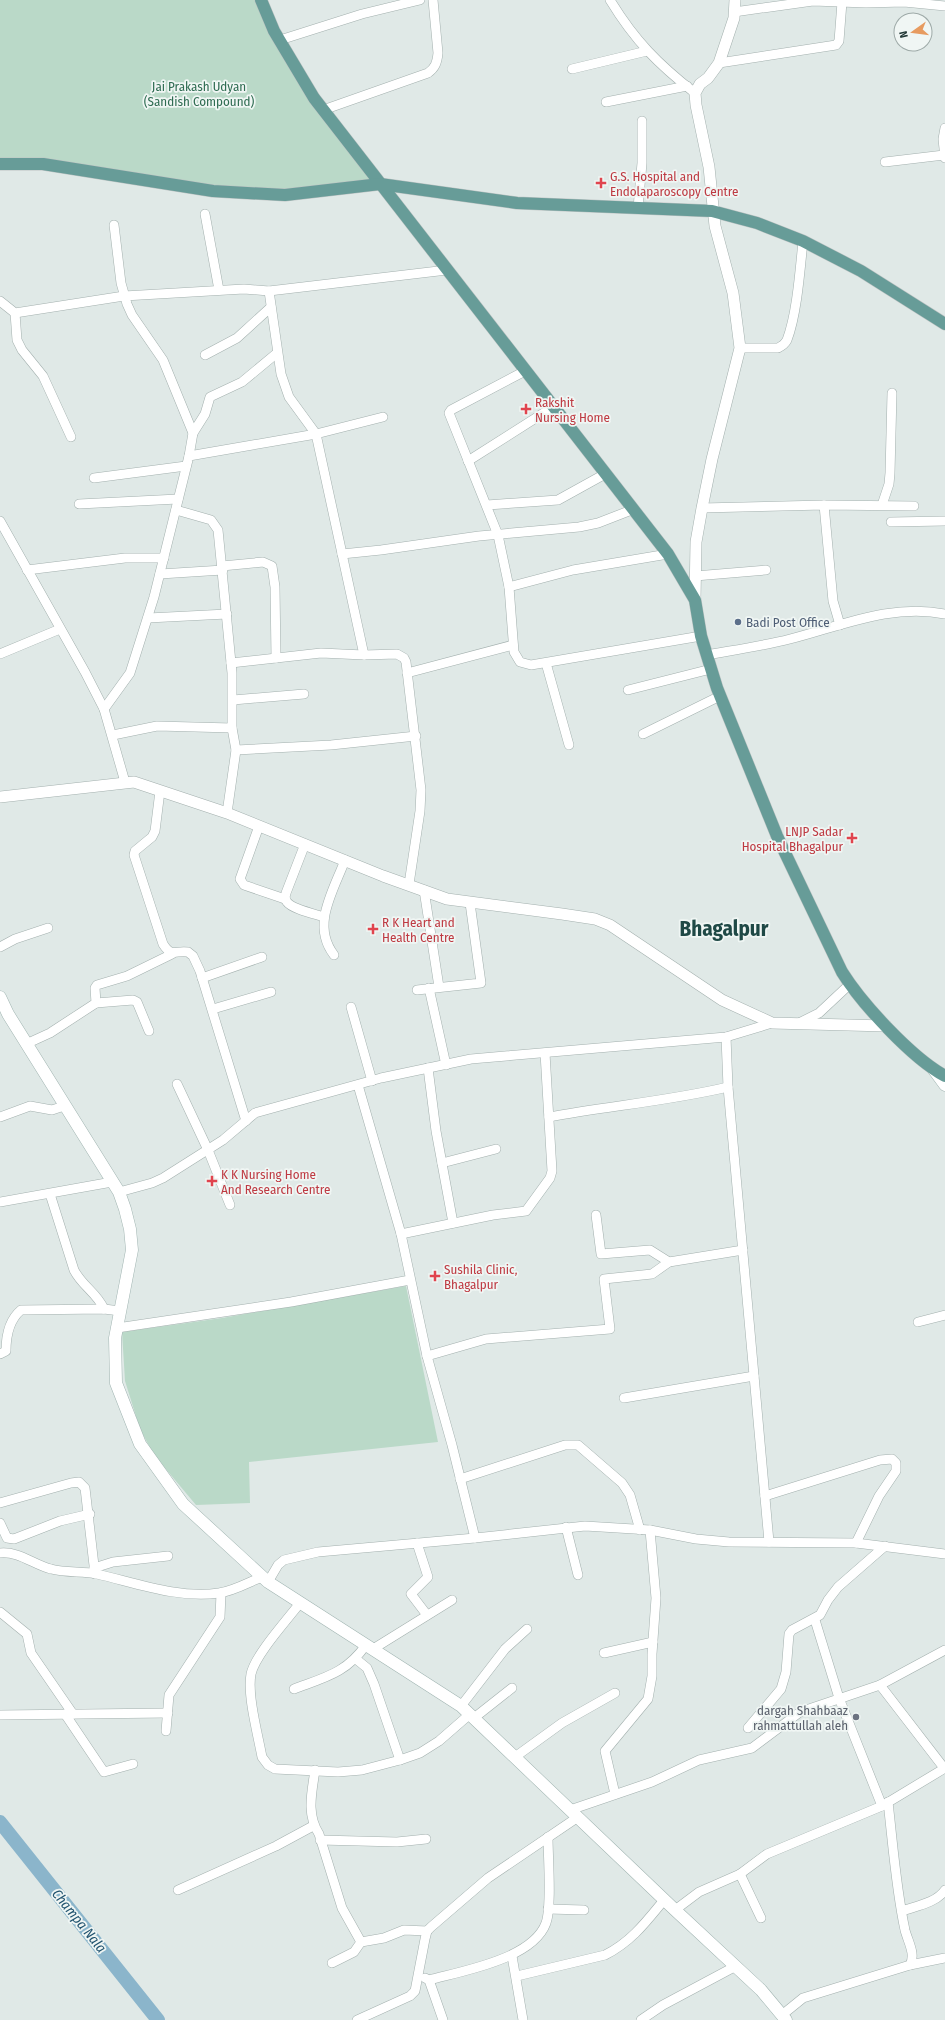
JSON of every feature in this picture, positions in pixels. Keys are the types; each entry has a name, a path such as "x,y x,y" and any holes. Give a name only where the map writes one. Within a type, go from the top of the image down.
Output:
{"main road":[{"path":"261,0 280,40 314,98 668,554 695,600 701,636 720,696 777,836 850,984 886,1026 934,1070 945,1085"},
{"path":"0,164 42,164 227,192 285,194 380,184 517,203 712,211 757,223 803,241 861,270 945,324"},
{"path":"0,997 4,1017 26,1044 119,1192 130,1229 132,1250 115,1338 116,1383 140,1444 183,1504 265,1580 468,1712 664,1900 761,1990 784,2017"},
{"path":"934,1070 945,1076"}],"street":[{"path":"280,40 362,14 420,0"},
{"path":"323,110 428,73 434,69 438,53 433,0"},
{"path":"610,0 647,51 663,67 691,90 696,105 709,167 712,211 717,238 733,293 740,348 712,459 702,508 696,542 695,600"},
{"path":"606,102 691,90 708,78 719,63 734,15 735,0"},
{"path":"734,15 813,1 904,2 945,6"},
{"path":"719,63 836,45 839,41 842,2"},
{"path":"572,69 647,51"},
{"path":"638,208 642,163 642,121"},
{"path":"885,162 944,156 943,139 945,128"},
{"path":"205,214 219,290"},
{"path":"114,225 124,296 132,315 162,360 193,433"},
{"path":"740,348 778,348 783,346 787,340 796,302 803,241"},
{"path":"15,313 124,296 244,289 269,291 447,270"},
{"path":"269,291 281,374 289,397 316,434 364,655"},
{"path":"0,301 15,313 17,340 22,350 43,376 71,437"},
{"path":"205,355 237,338 271,307"},
{"path":"104,709 130,673 148,618 160,574 193,433 205,414 210,397 242,382 277,353"},
{"path":"525,371 449,413 498,535 509,587 513,644 516,658 520,662 531,665 701,636"},
{"path":"882,505 889,484 890,473 892,394"},
{"path":"468,461 553,407"},
{"path":"188,456 316,434 384,417"},
{"path":"94,478 186,466"},
{"path":"487,505 558,500 605,474"},
{"path":"79,504 178,499"},
{"path":"702,508 824,505 914,506"},
{"path":"824,505 833,601 840,624"},
{"path":"342,554 479,536 588,526 634,509"},
{"path":"176,510 205,518 214,523 218,530 231,663 233,700 232,728 236,750 227,813"},
{"path":"891,522 945,521"},
{"path":"0,522 104,709 113,735 125,782"},
{"path":"509,587 573,570 668,554"},
{"path":"27,570 125,558 164,558"},
{"path":"160,574 222,568 263,562 272,566 275,587 276,658"},
{"path":"695,576 766,570"},
{"path":"706,654 779,642 840,624 885,613 926,611 945,614"},
{"path":"148,618 227,614"},
{"path":"0,654 60,629"},
{"path":"407,673 513,644"},
{"path":"231,663 321,653 401,655 406,662 416,736 421,790 420,811 409,884"},
{"path":"546,662 569,745"},
{"path":"628,690 711,669"},
{"path":"233,700 304,694"},
{"path":"643,734 720,696"},
{"path":"113,735 157,726 232,728"},
{"path":"236,750 330,745 416,736"},
{"path":"0,797 134,782 227,813 447,899 595,919 610,925 722,1000 772,1023"},
{"path":"160,791 155,831 152,837 135,851 134,855 163,944 172,954"},
{"path":"259,826 240,879 244,885 285,899 293,906 324,918"},
{"path":"285,899 305,844"},
{"path":"334,955 329,948 323,931 324,918 345,860"},
{"path":"424,890 439,988"},
{"path":"417,990 481,983 470,903"},
{"path":"0,947 15,939 48,928"},
{"path":"96,1003 95,988 97,985 127,976 172,954 188,952 193,956 213,1009 246,1120"},
{"path":"202,978 262,957"},
{"path":"794,1024 819,1014 850,984"},
{"path":"429,988 446,1065"},
{"path":"213,1009 271,992"},
{"path":"26,1044 50,1033 96,1003 133,1000 137,1002 149,1031"},
{"path":"352,1007 372,1081"},
{"path":"119,1192 152,1183 208,1150 255,1113 372,1081 428,1068 471,1059 726,1036 772,1023 886,1026"},
{"path":"726,1036 728,1087 769,1542"},
{"path":"401,1234 493,1215 521,1212 529,1207 550,1178 552,1171 545,1053"},
{"path":"428,1068 452,1223"},
{"path":"177,1084 208,1150 230,1205"},
{"path":"358,1085 401,1234 427,1356 475,1538"},
{"path":"549,1117 599,1108 699,1094 728,1087"},
{"path":"0,1117 30,1106 52,1110 64,1106"},
{"path":"442,1163 496,1149"},
{"path":"0,1202 112,1182"},
{"path":"50,1194 74,1270 79,1280 100,1299 104,1309"},
{"path":"596,1215 601,1254 650,1250 669,1262"},
{"path":"427,1356 486,1339 501,1340 610,1329 604,1279 652,1274 669,1262 743,1250"},
{"path":"117,1328 291,1302 410,1280"},
{"path":"0,1354 6,1351 8,1331 21,1310 104,1309 120,1311"},
{"path":"918,1322 945,1315"},
{"path":"624,1398 754,1376"},
{"path":"460,1479 564,1445 578,1445 622,1483 630,1495 640,1530"},
{"path":"765,1496 880,1460 892,1459 896,1463 896,1471 880,1496 856,1543"},
{"path":"0,1503 71,1483 80,1482 85,1488 90,1514 95,1571"},
{"path":"0,1523 8,1538 14,1539 60,1521 90,1514"},
{"path":"0,1553 7,1552 18,1555 50,1569 95,1571 184,1593 207,1594 221,1593 265,1580 284,1560 318,1552 475,1538 566,1527 604,1526 650,1530 696,1539 856,1543 945,1554"},
{"path":"566,1527 578,1575"},
{"path":"615,1794 605,1751 648,1699 652,1676 656,1598 650,1530"},
{"path":"417,1543 428,1576 411,1594 427,1615"},
{"path":"748,1728 781,1689 786,1672 789,1634 792,1630 815,1620 838,1588 885,1546"},
{"path":"95,1571 113,1562 168,1556"},
{"path":"166,1731 169,1694 220,1617 221,1593"},
{"path":"294,1690 334,1674 356,1659 369,1647 452,1600"},
{"path":"300,1603 256,1661 251,1674 250,1689 262,1757 268,1765 274,1769 338,1772 362,1770 420,1754 439,1741 468,1712 505,1649 528,1629"},
{"path":"0,1612 27,1634 31,1653 104,1772 133,1764"},
{"path":"815,1620 839,1698 885,1804 902,1911 913,1956 910,1965"},
{"path":"604,1652 653,1642"},
{"path":"357,2020 410,1996 415,1991 427,1931 488,1878 548,1837 574,1813 615,1794 652,1782 699,1760 752,1748 800,1712 880,1685 945,1650"},
{"path":"356,1659 367,1668 374,1684 400,1760"},
{"path":"675,1910 699,1892 740,1874 767,1854 841,1824 885,1804 945,1768 880,1685"},
{"path":"468,1712 512,1688"},
{"path":"515,1757 562,1723 615,1693"},
{"path":"0,1715 168,1713"},
{"path":"315,1770 310,1807 314,1826 342,1908 361,1942"},
{"path":"178,1890 276,1846 314,1826"},
{"path":"429,1980 512,1956 543,1931 547,1922 548,1909 548,1837"},
{"path":"320,1840 397,1842 426,1839"},
{"path":"740,1874 761,1918"},
{"path":"902,1911 932,1901 942,1895 945,1890"},
{"path":"517,1976 605,1955 615,1950 633,1937 664,1900"},
{"path":"548,1909 584,1910"},
{"path":"332,1963 354,1952 361,1942 384,1938 404,1930 427,1931"},
{"path":"512,1956 517,1976 523,2020"},
{"path":"784,2017 803,1998 910,1965 945,1958"},
{"path":"641,2020 663,2005 736,1966"},
{"path":"418,1973 429,1980 443,2020"}],"green space":[{"name":"Jai Prakash Udyan (Sandish Compound)","path":"0,0 259,0 271,31 380,184 285,195 0,164"},
{"path":"406,1286 438,1442 249,1462 250,1503 196,1505 154,1455 140,1429 125,1381 122,1332 222,1318"}],"waterway":[{"name":"Champa Nala","path":"0,1822 158,2020"}],"place":[{"name":"G.S. Hospital and Endolaparoscopy Centre","path":"601,183"},
{"name":"Rakshit Nursing Home","path":"526,409"},
{"name":"Badi Post Office","path":"738,622"},
{"name":"LNJP Sadar Hospital Bhagalpur","path":"852,838"},
{"name":"R K Heart and Health Centre","path":"373,929"},
{"name":"K K Nursing Home And Research Centre","path":"212,1181"},
{"name":"Sushila Clinic, Bhagalpur","path":"435,1276"},
{"name":"dargah Shahbaaz rahmattullah aleh","path":"856,1717"}],"district":[{"name":"Bhagalpur","path":"724,929"}]}
